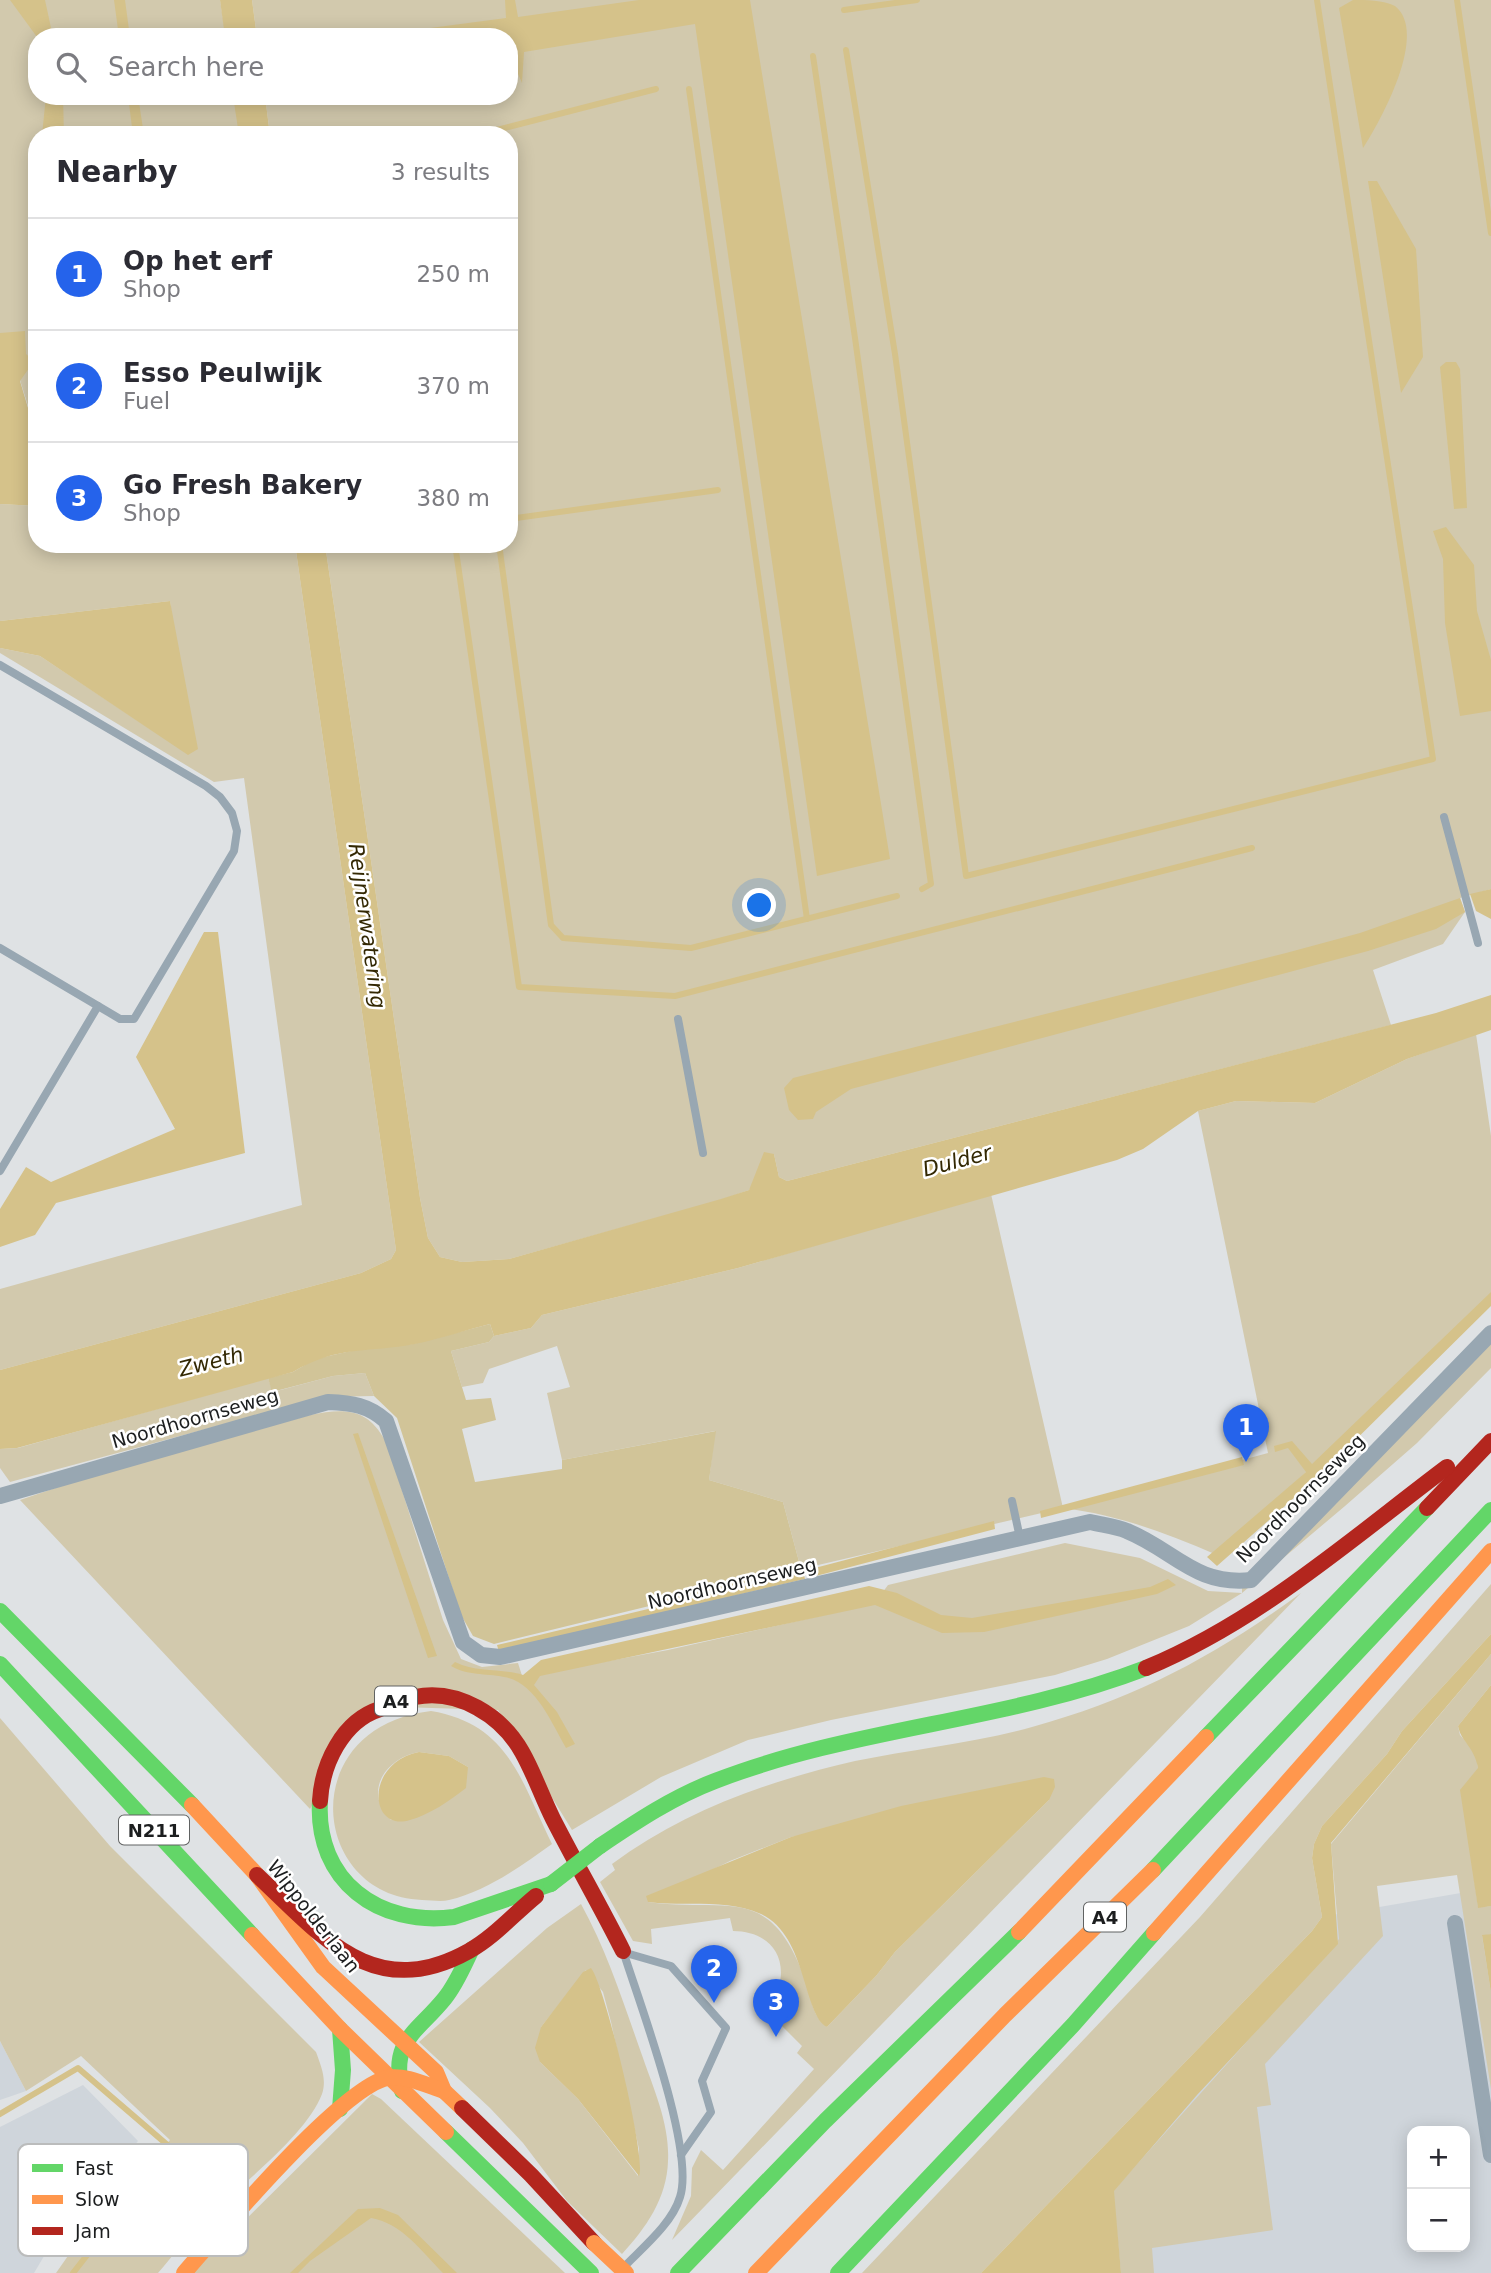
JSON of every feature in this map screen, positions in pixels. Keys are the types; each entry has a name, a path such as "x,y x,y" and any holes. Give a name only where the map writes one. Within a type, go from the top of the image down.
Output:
{"main road":[{"name":"A4","path":"257,1875 341,1950 368,1967 421,1971 448,1963 472,1949 600,1846 668,1802 754,1766 824,1747 1015,1709 1094,1687 1154,1664 1228,1628 1281,1593 1491,1434"},
{"name":"A4","path":"678,2273 825,2121 971,1981 1491,1441"},
{"name":"A4","path":"756,2273 1005,2015 1176,1848 1491,1510"},
{"name":"A4","path":"838,2273 1073,2025 1491,1551"},
{"name":"Wippolderlaan","path":"0,1611 138,1747 257,1875 323,1967 436,2072 444,2091 531,2175 626,2273"},
{"name":"N211","path":"0,1664 340,2029 591,2273"},
{"name":"A4","path":"551,1884 467,1913 439,1919 402,1916 379,1909 360,1897 337,1873 320,1836 317,1798 320,1779 332,1751 349,1730 372,1712 406,1698 451,1699 482,1709 511,1734 526,1757 552,1816 622,1951"},
{"name":"A4","path":"402,2043 417,2024 446,1997 472,1949"},
{"path":"340,2029 343,2070 340,2109"},
{"path":"396,2083 402,2043"},
{"path":"248,2202 362,2090 396,2083 444,2091"},
{"path":"184,2273 199,2256"}],"street":[{"name":"Noordhoornseweg","path":"0,1496 328,1402 353,1403 374,1409 386,1421 463,1642 481,1655 500,1657 1090,1522 1127,1531 1213,1579 1230,1582 1251,1580 1491,1333"},
{"path":"1455,1923 1491,2155"}],"lane":[{"path":"0,665 206,786 226,804 235,822 237,839 229,863 134,1019 120,1019 0,948"},
{"path":"1444,817 1478,943"},
{"path":"0,1171 98,1006"},
{"path":"678,1019 703,1153"},
{"path":"1012,1501 1020,1538"},
{"path":"622,1951 671,1966 726,2028 702,2081 711,2112 681,2155"},
{"name":"A4","path":"619,2273 672,2214 681,2197 684,2176 666,2087 622,1951"}],"shaded area":[{"path":"0,0 220,0 225,28 28,28 28,105 235,105 239,126 28,126 28,406 20,380 26,354 14,334 0,333"},
{"path":"252,0 1491,0 1491,889 1460,898 1465,912 1443,944 1373,970 1391,1025 787,1181 779,1177 774,1154 749,1190 721,1200 509,1259 462,1262 440,1257 428,1238 420,1198 326,553 518,553 518,126 269,126 266,105 518,105 518,28 256,28"},
{"path":"0,504 28,506 28,553 296,553 396,1250 391,1259 361,1273 0,1370 0,1289 302,1205 244,778 214,782 0,653 0,648 40,656 188,754 170,601 0,621"},
{"path":"1476,1034 1491,1136 1491,1300 1217,1555 1142,1526 1104,1515 1063,1508 1268,1453 1198,1111 1236,1101 1315,1103 1407,1059"},
{"path":"991,1194 1063,1508 801,1569 783,1502 709,1480 715,1431 562,1460 547,1393 570,1387 557,1346 489,1369 483,1383 462,1387 451,1351 489,1342 494,1336 531,1328 542,1315 738,1268"},
{"path":"490,1324 494,1336 489,1342 451,1351 466,1400 491,1398 496,1420 462,1429 475,1482 562,1469 562,1460 716,1431 709,1480 783,1502 801,1569 494,1644 473,1636 461,1615 397,1418 374,1396 365,1373 333,1376 272,1392 268,1378 293,1372 315,1359 369,1347 413,1344"},
{"path":"1491,1339 1491,1368 1417,1443 1242,1593 1242,1581"},
{"path":"365,1373 374,1396 325,1397 10,1482 0,1468 0,1449 18,1448 268,1378 273,1392 333,1376"},
{"path":"336,1411 356,1414 374,1424 388,1446 443,1620 461,1659 482,1667 518,1663 524,1682 538,1674 668,1650 856,1608 877,1600 888,1585 1065,1543 1140,1558 1208,1591 1242,1593 1189,1626 1107,1659 1055,1675 831,1720 748,1740 661,1777 572,1830 498,1710 366,1706 310,1809 20,1500 100,1473 310,1415"},
{"path":"1491,1584 1491,1634 1402,1731 1387,1754 1322,1826 1314,1844 1312,1858 1322,1917 1312,1931 981,2273 862,2273 1200,1917"},
{"path":"1301,1593 672,2240 691,2196 692,2168 701,2150 723,2170 814,2069 797,2053 802,2046 779,2023 796,2002 779,1987 780,1963 771,1946 755,1935 733,1931 730,1918 651,1929 652,1944 633,1941 600,1882 615,1870 612,1864 668,1828 759,1788 855,1761 1010,1733 1106,1703 1205,1656","holes":["1049,1800 895,1952 827,2027 815,2012 805,1979 791,1948 777,1928 761,1915 744,1908 648,1902 730,1861 791,1837"]},
{"path":"1491,1654 1491,1685 1458,1726 1460,1735 1476,1753 1478,1768 1471,1855 1478,1907 1491,1906 1491,1934 1482,1936 1491,1993 1491,2089 1457,1875 1377,1886 1383,1936 1265,2064 1271,2105 1257,2107 1273,2230 1152,2248 1154,2273 1121,2273 1113,2191 1339,1939 1331,1844"},
{"path":"431,1711 457,1718 478,1728 495,1742 509,1759 521,1778 552,1844 490,1884 449,1900 422,1900 385,1891 357,1871 340,1843 333,1810 338,1777 356,1747 387,1724","holes":["419,1752 449,1756 468,1767 391,1820 378,1798 378,1788 388,1769 407,1755"]},
{"path":"0,1718 110,1846 316,2052 324,2083 322,2094 301,2128 248,2180 248,2144 166,2144 170,2140 81,2056 26,2091 0,2041"},
{"path":"1484,1889 1491,1930 1491,2273 1012,2273 1327,1916"},
{"path":"581,1904 615,1980 664,2121 668,2161 664,2187 654,2212 622,2254 567,2201 523,2143 490,2108 419,2042 547,1928","holes":["586,1970 603,1992 639,2149 638,2176 578,2099 540,2062 541,2027"]},
{"path":"0,2041 26,2091 0,2100"},
{"path":"83,2085 138,2141 135,2144 18,2144 18,2256 44,2256 34,2273 0,2273 0,2127"},
{"path":"372,2094 381,2099 565,2273 192,2273 209,2256 248,2256 248,2217"},
{"path":"68,2256 172,2256 158,2273 56,2273"}],"water":[{"path":"10,0 45,0 51,28 30,28"},
{"path":"114,0 125,0 129,28 118,28"},
{"path":"220,0 252,0 256,28 224,28"},
{"path":"505,0 515,0 518,17 639,0 750,0 890,859 817,876 695,24 524,52 522,83 518,74 518,28 430,28 506,18"},
{"path":"1353,0 1380,1 1395,6 1404,19 1407,36 1399,77 1363,148 1339,8"},
{"path":"45,105 63,105 64,126 43,126"},
{"path":"129,105 139,105 143,126 132,126"},
{"path":"234,105 266,105 269,126 238,126"},
{"path":"1368,181 1377,181 1416,249 1423,357 1401,393"},
{"path":"25,331 28,370 20,381 28,408 28,506 0,504 0,333"},
{"path":"1446,362 1456,362 1460,369 1467,508 1454,509 1440,367"},
{"path":"1446,527 1474,565 1477,611 1491,660 1491,711 1460,716 1445,623 1443,559 1433,531"},
{"path":"296,553 326,553 420,1198 428,1238 440,1257 462,1262 509,1259 749,1190 764,1152 774,1154 779,1177 787,1181 1436,1013 1491,995 1491,1030 1407,1059 1315,1103 1236,1101 1198,1111 1143,1149 1117,1160 738,1268 542,1315 531,1328 494,1336 490,1324 415,1344 339,1354 309,1363 293,1372 17,1448 0,1449 0,1370 361,1273 391,1259 396,1250"},
{"path":"170,601 198,749 188,755 40,656 0,648 0,621"},
{"path":"1491,889 1491,919 1476,911 1470,894"},
{"path":"1460,898 1465,912 1436,929 1368,951 851,1089 816,1112 813,1119 798,1120 789,1110 784,1088 793,1078 1286,953 1360,933"},
{"path":"204,932 218,932 245,1153 56,1203 35,1235 0,1247 0,1209 26,1167 51,1182 175,1129 136,1057"},
{"path":"1491,1292 1491,1306 1320,1475 1217,1566 1207,1557 1306,1472 1288,1448 1275,1452 1274,1446 1292,1441 1312,1464"},
{"path":"358,1433 437,1656 428,1658 353,1434"},
{"path":"1242,1457 1244,1465 1041,1518 1040,1511"},
{"path":"994,1521 995,1529 812,1577 811,1569"},
{"path":"803,1572 805,1579 499,1652 497,1645"},
{"path":"1168,1579 1176,1585 1157,1594 984,1632 942,1633 875,1605 540,1676 534,1685 557,1712 575,1744 566,1748 548,1715 525,1687 515,1680 470,1673 451,1666 455,1662 472,1668 523,1675 541,1660 869,1586 897,1593 941,1615 972,1618 1150,1587"},
{"path":"1491,1634 1491,1654 1331,1843 1338,1944 1197,2095 1114,2191 1121,2273 981,2273 1312,1931 1322,1917 1312,1858 1314,1844 1322,1826 1387,1754 1402,1731"},
{"path":"1491,1685 1491,1906 1478,1908 1460,1790 1478,1768 1474,1754 1458,1726"},
{"path":"419,1752 449,1756 468,1767 466,1788 425,1815 396,1821 386,1816 380,1807 378,1795 381,1782 389,1769 401,1759"},
{"path":"1044,1777 1054,1779 1055,1787 1049,1800 895,1952 827,2027 819,2020 796,1956 776,1924 761,1914 734,1906 648,1902 646,1896 791,1837 901,1806"},
{"path":"1491,1934 1491,1993 1482,1935"},
{"path":"591,1968 606,2005 623,2072 637,2139 639,2176 578,2099 540,2062 535,2048 541,2027 583,1972"},
{"path":"380,2208 398,2215 457,2273 443,2273 402,2232 371,2218 310,2261 298,2273 290,2273 358,2209"}],"waterway":[{"path":"844,10 917,0"},
{"path":"846,50 895,354 966,876 1433,759 1317,0"},
{"path":"1457,0 1491,233"},
{"path":"813,56 931,884 922,889"},
{"path":"512,126 656,89"},
{"path":"689,89 807,919"},
{"path":"518,518 718,490"},
{"path":"456,553 519,987 675,996 1252,848"},
{"path":"500,553 551,925 563,938 691,948 897,896"},
{"path":"0,2114 78,2068 166,2144"},
{"path":"73,2273 86,2256"}],"traffic: fast":[{"path":"1206,1737 1427,1508"},
{"path":"1153,1870 1491,1510"},
{"path":"0,1611 192,1805"},
{"path":"0,1664 252,1935"},
{"path":"600,1846 685,1794 768,1763 821,1748 1039,1701 1146,1668"},
{"path":"320,1801 321,1829 328,1854 340,1875 357,1893 377,1906 401,1914 427,1918 454,1917 551,1884"},
{"path":"551,1884 600,1846"},
{"path":"678,2273 825,2121 1019,1932"},
{"path":"838,2273 1073,2025 1154,1933"},
{"path":"402,2091 399,2074 403,2048 408,2038 449,1992 472,1949"},
{"path":"340,2029 343,2070 340,2109"},
{"path":"446,2132 591,2273"}],"traffic: slow":[{"path":"1154,1933 1491,1551"},
{"path":"1019,1932 1206,1737"},
{"path":"192,1805 257,1875 323,1967 436,2072 444,2091 462,2108"},
{"path":"756,2273 1005,2015 1153,1870"},
{"path":"252,1935 340,2029 446,2132"},
{"path":"248,2201 312,2134 366,2088 394,2077 409,2079 444,2091"},
{"path":"594,2243 626,2273"},
{"path":"184,2273 199,2256"}],"traffic: jam":[{"path":"1427,1508 1491,1441"},
{"path":"1146,1668 1187,1649 1265,1603 1447,1467"},
{"path":"320,1801 325,1773 336,1746 355,1723 367,1715 411,1698 431,1695 462,1701 477,1708 503,1727 522,1752 553,1819 623,1951"},
{"path":"257,1875 304,1920 352,1956 377,1966 405,1970 435,1965 469,1951 536,1896"},
{"path":"462,2108 531,2175 594,2243"}],"place":[{"name":"Op het erf","path":"1246,1462"},
{"name":"Esso Peulwijk","path":"714,2003"},
{"name":"Go Fresh Bakery","path":"776,2037"}],"water label":[{"name":"Reijnerwatering","path":"367,926"},
{"name":"Dulder","path":"957,1161"},
{"name":"Zweth","path":"211,1362"}]}
